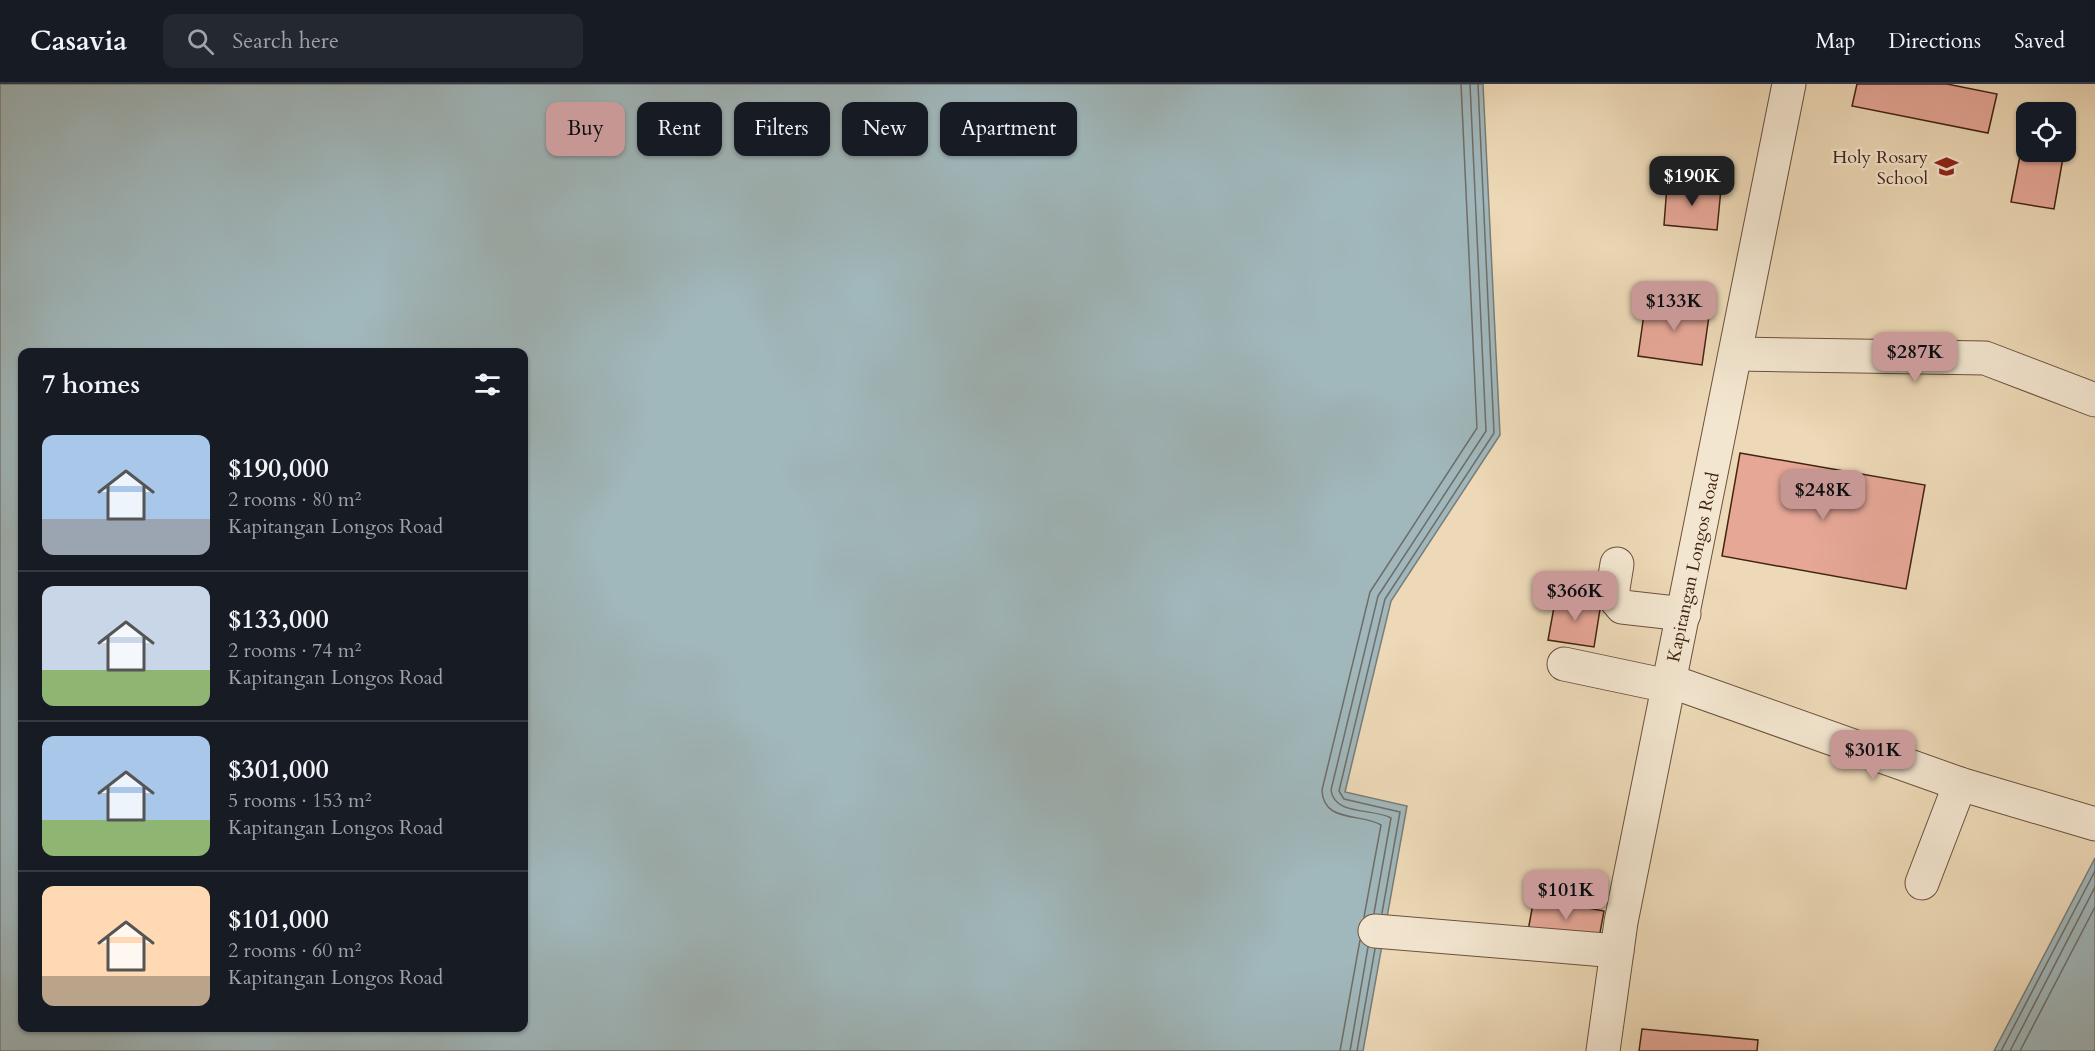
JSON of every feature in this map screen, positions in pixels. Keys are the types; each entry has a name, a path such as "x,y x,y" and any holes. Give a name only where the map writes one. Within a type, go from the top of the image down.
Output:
{"street":[{"name":"Kapitangan Longos Road","path":"1603,1051 1617,951 1789,84"},
{"path":"1737,354 1985,358 2095,400"},
{"path":"1617,564 1612,595 1622,607 1684,614"},
{"path":"1564,664 1669,684 1960,784 2095,824"},
{"path":"1922,883 1960,784"},
{"path":"1375,930 1617,951"}],"water":[{"path":"0,84 1483,84 1500,435 1391,601 1345,792 1407,806 1363,1051 0,1051"},
{"path":"2095,858 2095,1051 1994,1051"}],"building":[{"path":"1857,84 1947,84 1997,94 1988,133 1852,106"},
{"path":"2019,162 2062,162 2054,209 2011,202"},
{"path":"1667,185 1721,189 1717,230 1664,225"},
{"path":"1646,300 1710,309 1702,365 1638,356"},
{"path":"1740,453 1925,485 1906,589 1722,556"},
{"path":"1556,596 1601,603 1594,647 1548,640"},
{"path":"1534,898 1604,911 1598,944 1528,931"},
{"path":"1642,1029 1758,1040 1757,1051 1639,1051"}],"place":[{"name":"Holy Rosary School","path":"1946,167"}]}
